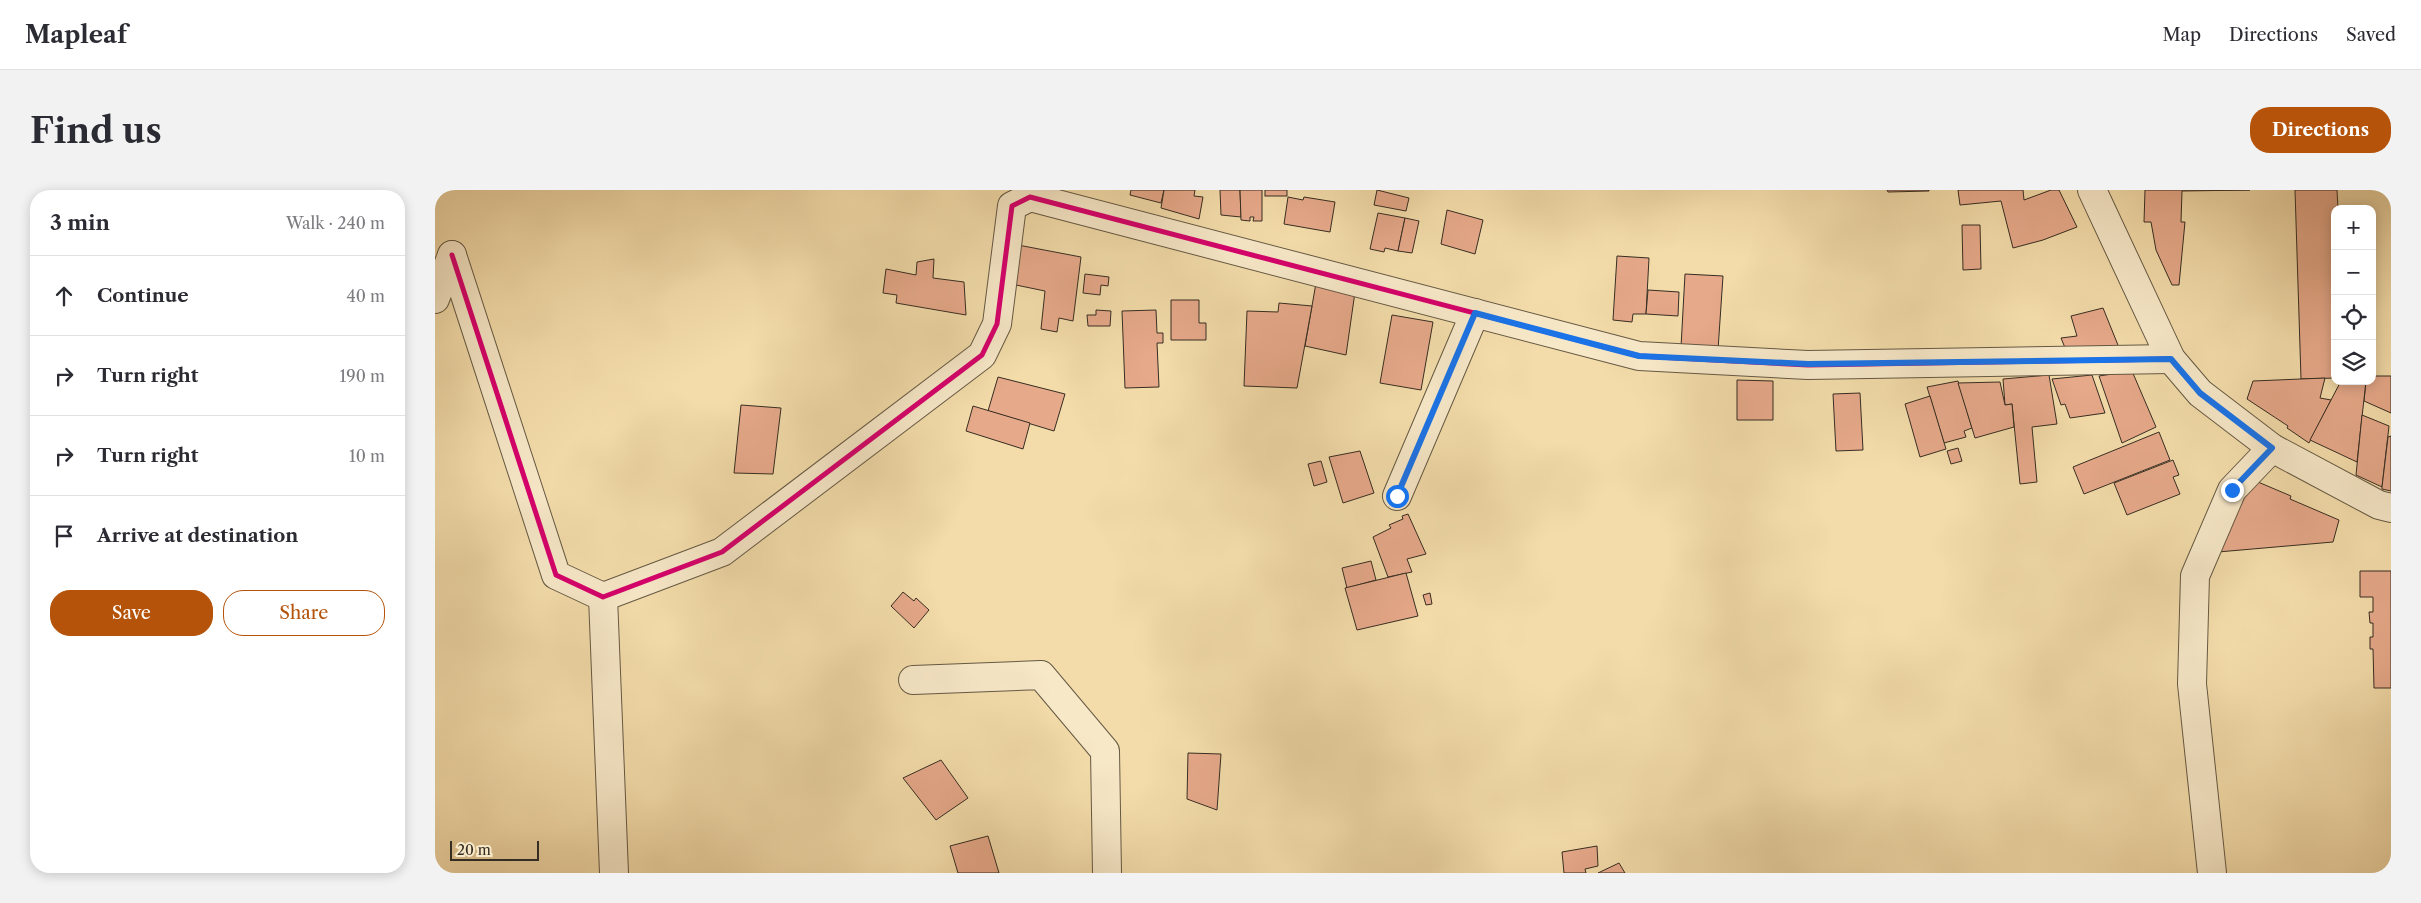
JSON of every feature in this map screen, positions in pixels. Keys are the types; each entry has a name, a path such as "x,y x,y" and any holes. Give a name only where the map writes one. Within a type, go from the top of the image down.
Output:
{"street":[{"path":"2092,190 2171,359 2200,393 2272,448 2379,505 2391,508"},
{"path":"435,298 452,255 556,575 603,596 722,552 982,355 997,324 1012,206 1030,197 1639,356 1808,364 2171,359"},
{"path":"1397,496 1475,313"},
{"path":"2212,873 2192,684 2195,576 2232,490 2272,448"},
{"path":"603,596 614,873"},
{"path":"913,680 1041,676 1105,751 1107,873"}],"building":[{"path":"1131,190 1164,190 1161,203 1130,195"},
{"path":"1164,190 1195,190 1194,196 1203,197 1199,219 1161,208"},
{"path":"1220,190 1240,190 1241,217 1221,215"},
{"path":"1240,190 1262,190 1262,221 1253,221 1254,217 1250,217 1250,221 1241,220"},
{"path":"1265,190 1287,190 1287,196 1265,196"},
{"path":"1377,190 1409,198 1406,211 1374,205"},
{"path":"1887,190 1929,190 1929,191 1888,192"},
{"path":"1958,190 2023,190 2024,200 2051,190 2059,190 2077,227 2043,240 2013,248 2001,201 1960,205"},
{"path":"2145,190 2250,190 2182,191 2181,222 2185,222 2179,285 2172,285 2156,250 2151,222 2144,222"},
{"path":"2295,190 2337,190 2338,205 2331,205 2331,378 2301,379"},
{"path":"1288,197 1303,200 1304,197 1335,202 1330,232 1284,224"},
{"path":"1447,210 1483,220 1475,254 1441,244"},
{"path":"1378,213 1405,218 1398,251 1385,248 1384,252 1370,249"},
{"path":"1405,218 1419,221 1412,253 1398,251"},
{"path":"1962,225 1980,225 1981,269 1963,270"},
{"path":"1018,245 1081,257 1073,321 1059,318 1057,332 1041,329 1045,291 1011,284"},
{"path":"1617,256 1649,258 1646,314 1633,314 1632,322 1613,320"},
{"path":"934,259 933,278 964,282 966,315 896,303 897,295 883,293 886,269 916,275 917,262"},
{"path":"1085,274 1109,277 1108,286 1101,285 1100,295 1083,293"},
{"path":"1685,274 1723,276 1718,350 1681,347"},
{"path":"1316,283 1355,292 1346,355 1305,346"},
{"path":"1648,290 1679,292 1678,316 1646,314"},
{"path":"1171,300 1199,300 1199,323 1206,323 1206,340 1171,340"},
{"path":"1279,303 1312,306 1297,388 1244,386 1247,311 1278,312"},
{"path":"2103,308 2122,355 2068,355 2061,338 2077,336 2071,316"},
{"path":"1096,310 1111,311 1110,326 1088,326 1087,315 1096,315"},
{"path":"1156,310 1157,333 1163,333 1163,343 1157,343 1159,387 1125,388 1122,311"},
{"path":"1392,315 1433,322 1421,390 1380,383"},
{"path":"2132,371 2156,427 2122,443 2099,376"},
{"path":"2049,375 2057,424 2032,427 2037,482 2020,484 2012,404 2005,405 2003,379"},
{"path":"2092,375 2105,413 2070,418 2065,404 2061,405 2052,379"},
{"path":"2376,376 2391,376 2391,413 2364,401 2366,385 2376,385"},
{"path":"998,377 1065,394 1054,431 988,411"},
{"path":"2325,378 2320,398 2331,400 2309,443 2287,428 2288,426 2247,399 2253,381"},
{"path":"1737,380 1773,381 1773,420 1737,420"},
{"path":"1958,381 1972,428 1964,431 1966,437 1944,443 1927,387"},
{"path":"2000,382 2005,405 2012,404 2014,427 1975,438 1958,383"},
{"path":"2339,385 2366,385 2357,462 2310,440"},
{"path":"1860,393 1863,450 1836,451 1833,394"},
{"path":"1930,396 1946,449 1920,457 1905,404"},
{"path":"741,405 781,408 773,474 734,473"},
{"path":"973,406 1030,423 1023,449 966,431"},
{"path":"2362,415 2389,426 2382,487 2356,475"},
{"path":"2159,432 2170,460 2084,494 2073,467"},
{"path":"2391,436 2391,491 2382,489 2382,487 2388,437"},
{"path":"1958,448 1962,461 1951,464 1947,451"},
{"path":"1360,451 1374,493 1343,503 1329,457"},
{"path":"2173,460 2179,475 2173,477 2180,494 2127,515 2114,483"},
{"path":"1321,461 1327,482 1314,486 1308,464"},
{"path":"2251,479 2291,496 2290,499 2339,520 2333,542 2218,552"},
{"path":"1408,514 1426,554 1407,559 1412,572 1388,577 1373,537 1391,528 1389,525 1403,519 1402,516"},
{"path":"1371,561 1376,580 1347,588 1342,568"},
{"path":"2360,571 2391,571 2391,688 2374,688 2373,649 2370,649 2370,637 2373,637 2373,623 2370,623 2369,612 2373,612 2373,597 2360,597"},
{"path":"1406,573 1418,616 1357,630 1345,588"},
{"path":"903,592 914,601 916,598 929,610 914,628 891,606"},
{"path":"1430,593 1432,604 1426,605 1423,595"},
{"path":"1188,753 1221,754 1217,810 1187,799"},
{"path":"941,760 968,798 936,820 903,778"},
{"path":"988,836 999,873 958,873 950,846"},
{"path":"1597,846 1598,866 1585,869 1586,873 1564,873 1562,852"},
{"path":"1619,863 1625,873 1598,873"}],"cycle path":[{"path":"452,255 556,575 603,597 722,552 982,355 997,324 1012,206 1030,197 1639,356 1808,365 2171,359"}],"route":[{"path":"1397,496 1475,313 1639,356 1808,364 2171,359 2200,393 2272,448 2232,490"}]}
